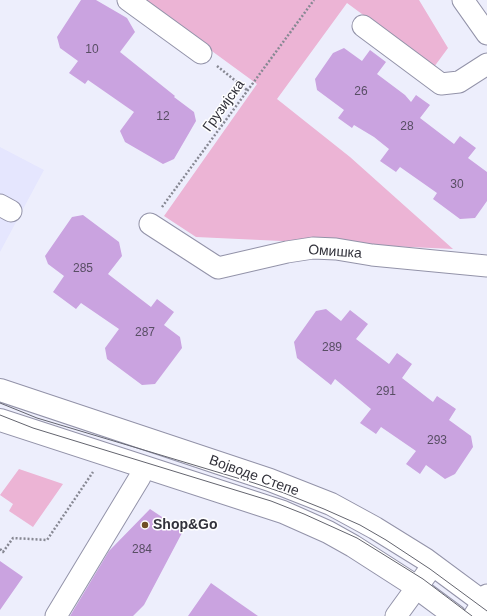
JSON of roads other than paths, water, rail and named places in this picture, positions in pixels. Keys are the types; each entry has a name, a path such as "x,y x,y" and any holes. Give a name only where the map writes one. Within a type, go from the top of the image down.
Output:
{"main road":[{"name":"Војводе Степе","path":"0,390 270,480 331,504 374,528 433,565 483,605"},
{"name":"Војводе Степе","path":"0,420 283,512 328,532 353,546 416,587 455,616"}],"street":[{"path":"128,0 201,53"},
{"path":"463,0 487,34"},
{"path":"363,26 441,84 459,82 487,64"},
{"name":"Омишка","path":"150,224 218,268 287,252 313,248 336,249 372,255 487,266"},
{"path":"56,616 140,477 143,467"},
{"path":"396,616 433,565"}],"tram line":[{"path":"0,403 37,418 254,483 324,509 360,525 386,540 430,569 487,611"},
{"path":"0,415 33,428 271,501 304,514 357,538 423,579 472,616"}],"place":[{"name":"Shop&Go","path":"145,525"}]}
